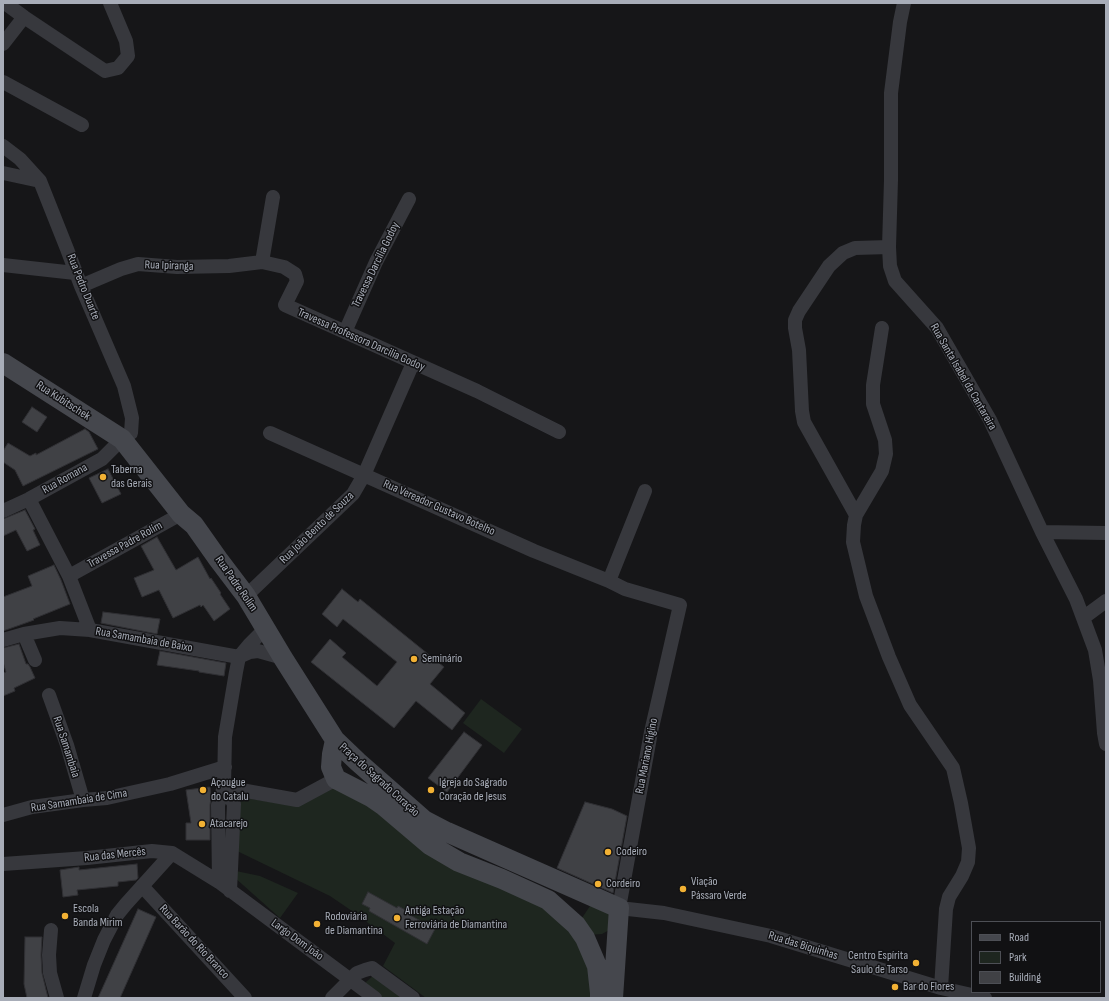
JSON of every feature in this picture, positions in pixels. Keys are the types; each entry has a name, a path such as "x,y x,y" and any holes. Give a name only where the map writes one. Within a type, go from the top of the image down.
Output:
{"street":[{"path":"5,3 105,71 118,68 128,56 126,41 110,3"},
{"name":"Rua Santa Isabel da Cantareira","path":"904,3 900,22 891,93 890,266 896,281 941,334 990,420 1042,532 1076,599 1095,650 1100,680 1106,744"},
{"path":"3,44 24,17"},
{"path":"3,82 82,125"},
{"name":"Rua Pedro Duarte","path":"3,146 20,159 40,181 81,286 124,386 132,418 132,425 131,433 122,439"},
{"path":"3,173 40,181"},
{"path":"262,262 273,197"},
{"name":"Travessa Darcilia Godoy","path":"345,332 376,262 409,199"},
{"path":"856,515 804,422 799,350 795,328 799,310 829,266 843,253 855,248 889,247"},
{"name":"Rua Ipiranga","path":"81,286 121,269 138,264 177,267 229,266 262,262"},
{"name":"Travessa Professora Darcilia Godoy","path":"262,262 284,267 295,274 296,281 285,305 477,391 559,432"},
{"path":"3,265 76,273"},
{"path":"882,328 873,385 873,404 885,440 886,454 882,471 856,515 853,542 866,596 889,657 910,705 953,768 961,803 969,848 968,862 962,876 950,896 946,909 941,988"},
{"name":"Rua Kubitschek","path":"3,363 122,439"},
{"name":"Rua João Bento de Souza","path":"246,596 353,494 364,475 413,363"},
{"name":"Rua Vereador Gustavo Botelho","path":"270,433 534,551 625,588 680,605"},
{"name":"Rua Romana","path":"6,505 29,499 102,459 122,439"},
{"name":"Rua Padre Rolim","path":"122,439 181,514 194,525 246,596 282,658 335,740"},
{"path":"609,581 645,491"},
{"path":"29,499 69,576 90,630"},
{"name":"Travessa Padre Rolim","path":"69,576 181,514"},
{"path":"1042,532 1106,533"},
{"path":"1083,618 1106,601"},
{"name":"Rua Mariano Higino","path":"618,916 651,732 680,605"},
{"name":"Rua Samambaia de Baixo","path":"3,640 24,634 60,628 90,630 239,657 250,652 258,651 282,658"},
{"path":"224,886 218,805 224,787 225,737 239,657 265,629"},
{"path":"24,634 35,660"},
{"name":"Rua Samambaia","path":"49,695 67,745 83,800"},
{"name":"Praça do Sagrado Coração","path":"335,740 424,820 447,832 601,900 618,916"},
{"name":"Praça do Sagrado Coração","path":"335,740 331,767 339,780 371,797 384,806 430,845 459,862 502,879 548,900 581,932 597,966 600,998"},
{"path":"224,787 297,800 339,780 348,780 357,769 358,762"},
{"name":"Rua Samambaia de Cima","path":"3,815 32,808 130,794 170,784 225,767"},
{"name":"Rua das Mercês","path":"3,864 64,860 152,851 172,853 224,886"},
{"path":"84,998 94,965 117,916 172,853"},
{"name":"Rua Barão do Rio Branco","path":"142,886 245,998"},
{"name":"Largo Dom João","path":"224,886 375,998"},
{"path":"601,900 591,903 579,916 581,932 595,938 605,936 612,930 618,916"},
{"name":"Rua das Biquinhas","path":"618,916 664,913 771,936 941,988 978,997"},
{"path":"613,998 618,916"},
{"path":"51,930 49,955 50,973 57,998"},
{"path":"332,998 357,973 372,968 413,998"}],"green space":[{"path":"481,699 522,729 504,753 463,723"},
{"path":"337,785 545,903 578,934 590,964 591,998 426,998 383,966 395,943 330,896 237,851 239,797 297,806"},
{"path":"236,871 260,876 298,893 280,918 234,877"},
{"path":"590,906 616,910 611,929 602,934 587,935 582,918"},
{"path":"374,975 405,998 381,998 366,986 366,982"}],"building":[{"path":"32,407 47,417 37,432 22,422"},
{"path":"85,429 89,432 98,449 23,486 15,470 3,462 3,451 8,443 30,456 36,453 36,455"},
{"path":"108,469 121,494 102,503 89,478"},
{"path":"25,510 35,529 33,530 40,545 27,551 16,530 3,536 3,519"},
{"path":"157,537 176,570 198,557 210,579 211,578 230,609 214,621 203,605 173,618 159,590 142,597 134,578 154,570 141,546"},
{"path":"54,565 70,604 33,619 34,620 3,631 3,597 32,586 28,576"},
{"name":"Seminário","path":"342,589 358,602 360,599 444,667 430,684 465,713 452,730 416,701 394,728 311,662 330,639 346,653 342,657 377,686 397,662 343,619 337,627 322,614"},
{"path":"103,612 160,619 157,634 101,623"},
{"path":"19,644 26,664 30,667 35,678 14,688 15,691 3,696 3,673 6,672 3,662 3,648"},
{"path":"160,651 226,663 224,676 157,665"},
{"path":"464,732 482,745 447,792 428,778"},
{"path":"210,787 210,840 186,840 186,823 191,823 186,790"},
{"path":"585,802 612,809 627,816 613,893 557,868"},
{"path":"137,864 138,878 136,880 118,882 118,886 77,890 78,895 63,897 60,870 79,867 79,870"},
{"name":"Antiga Estação Ferroviária de Diamantina","path":"368,892 397,908 398,906 411,913 410,915 435,929 427,944 369,911 370,908 362,904"},
{"path":"138,909 156,917 120,998 98,998"},
{"path":"25,937 42,937 42,973 48,998 27,998 24,984"}],"place":[{"name":"Taberna das Gerais","path":"103,477"},
{"name":"Seminário","path":"414,659"},
{"name":"Açougue do Catalu","path":"203,790"},
{"name":"Igreja do Sagrado Coração de Jesus","path":"431,790"},
{"name":"Atacarejo","path":"202,824"},
{"name":"Codeiro","path":"608,852"},
{"name":"Cordeiro","path":"598,884"},
{"name":"Viação Pássaro Verde","path":"683,889"},
{"name":"Escola Banda Mirim","path":"65,916"},
{"name":"Antiga Estação Ferroviária de Diamantina","path":"397,918"},
{"name":"Rodoviária de Diamantina","path":"317,924"},
{"name":"Centro Espírita Saulo de Tarso","path":"916,963"},
{"name":"Bar do Flores","path":"895,987"}]}
